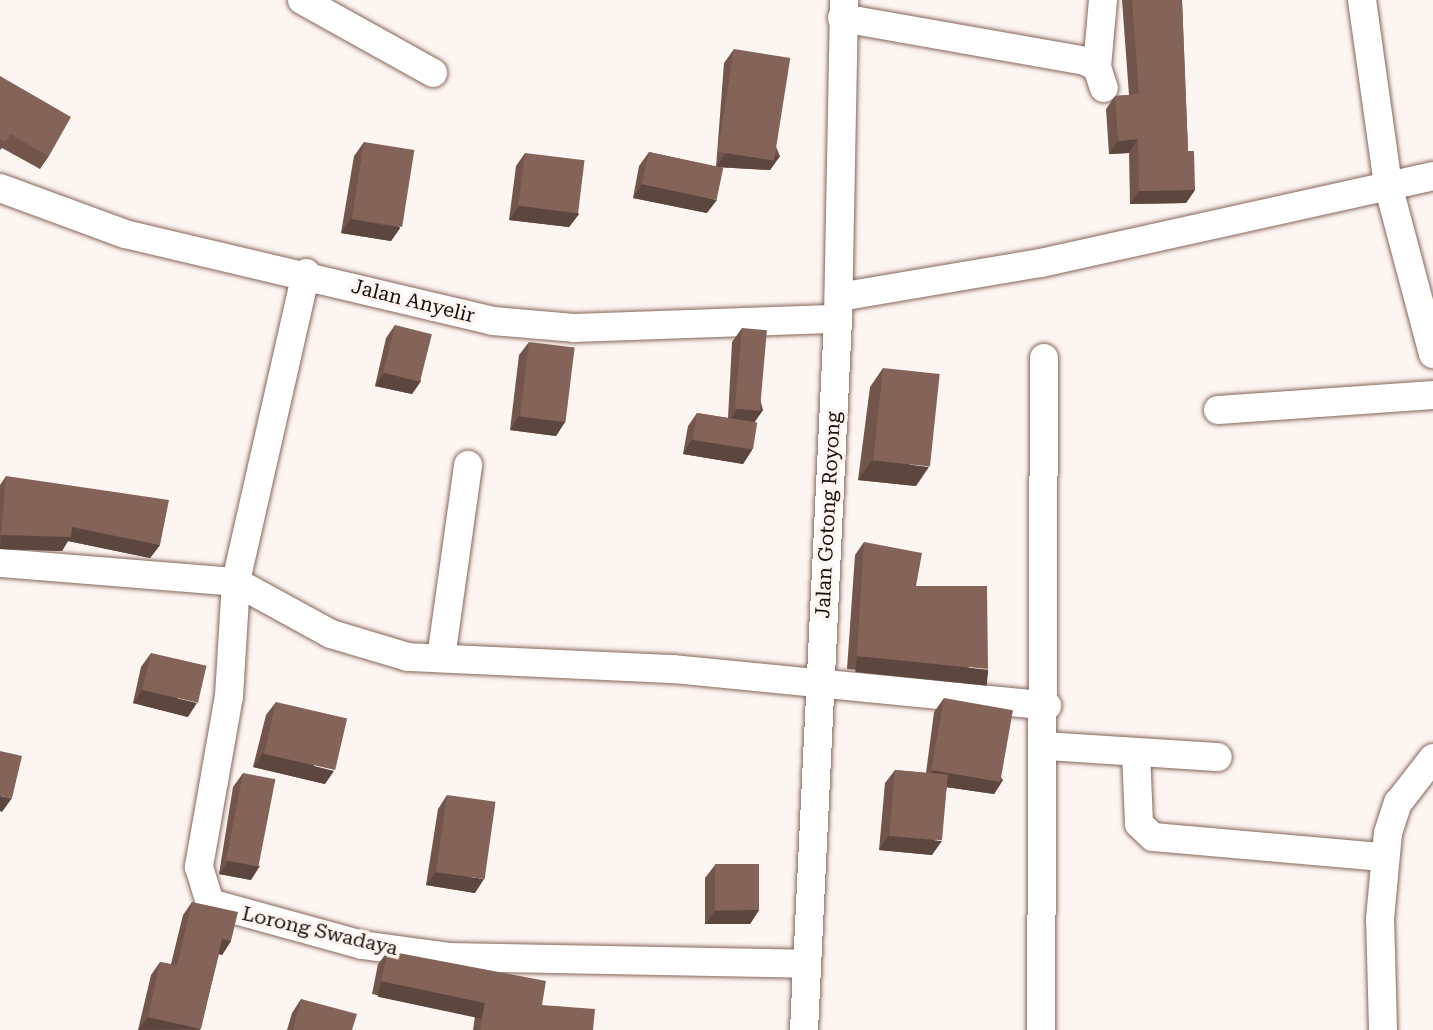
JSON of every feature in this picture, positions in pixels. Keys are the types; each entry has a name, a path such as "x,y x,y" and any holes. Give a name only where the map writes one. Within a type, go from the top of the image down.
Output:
{"street":[{"path":"302,0 433,73"},
{"path":"843,9 1100,78 1103,0"},
{"path":"1362,0 1388,185 1433,354"},
{"name":"Jalan Gotong Royong","path":"804,1030 838,308 843,9"},
{"name":"Jalan Anyelir","path":"0,188 125,234 306,273 529,327 838,308 1433,176"},
{"path":"236,582 306,273"},
{"path":"1041,1030 1047,706 1044,358"},
{"path":"1218,410 1433,395"},
{"path":"441,658 468,465"},
{"path":"0,563 236,582 372,650 441,658 818,683 1047,706"},
{"name":"Lorong Swadaya","path":"236,582 229,696 199,867 210,903 362,945 448,957 805,964"},
{"path":"1046,746 1218,757"},
{"path":"1136,752 1139,824 1153,837 1383,857"},
{"path":"1383,1030 1383,857 1398,803 1433,758"}],"building":[{"path":"1132,0 1182,0 1188,151 1194,151 1195,190 1139,191 1138,139 1118,141 1115,96 1139,94"},
{"path":"734,49 790,58 774,161 718,152"},
{"path":"0,76 71,117 49,156 10,134 6,142 0,139"},
{"path":"364,142 414,150 402,227 352,219"},
{"path":"649,152 723,168 716,200 642,184"},
{"path":"525,153 585,160 578,213 519,206"},
{"path":"395,325 432,334 420,382 383,373"},
{"path":"742,328 767,330 760,411 735,409"},
{"path":"529,342 575,348 566,422 520,416"},
{"path":"883,368 940,374 930,466 873,460"},
{"path":"697,413 757,423 753,449 693,440"},
{"path":"6,476 169,500 160,545 72,527 71,537 1,535"},
{"path":"864,542 922,553 916,586 987,586 988,669 857,656"},
{"path":"151,653 207,666 198,703 142,690"},
{"path":"944,698 1013,710 1000,782 931,770"},
{"path":"276,702 347,718 335,770 264,754"},
{"path":"0,751 22,756 12,798 0,796"},
{"path":"895,770 948,775 942,840 889,836"},
{"path":"243,773 275,779 258,867 226,860"},
{"path":"447,795 496,802 485,879 436,872"},
{"path":"715,864 759,864 759,910 715,910"},
{"path":"192,902 238,912 231,941 222,939 201,1029 148,1017 160,962 177,966"},
{"path":"388,951 546,981 542,1005 595,1009 593,1030 480,1030 485,1003 381,981"},
{"path":"301,999 357,1014 352,1030 293,1030"}]}
